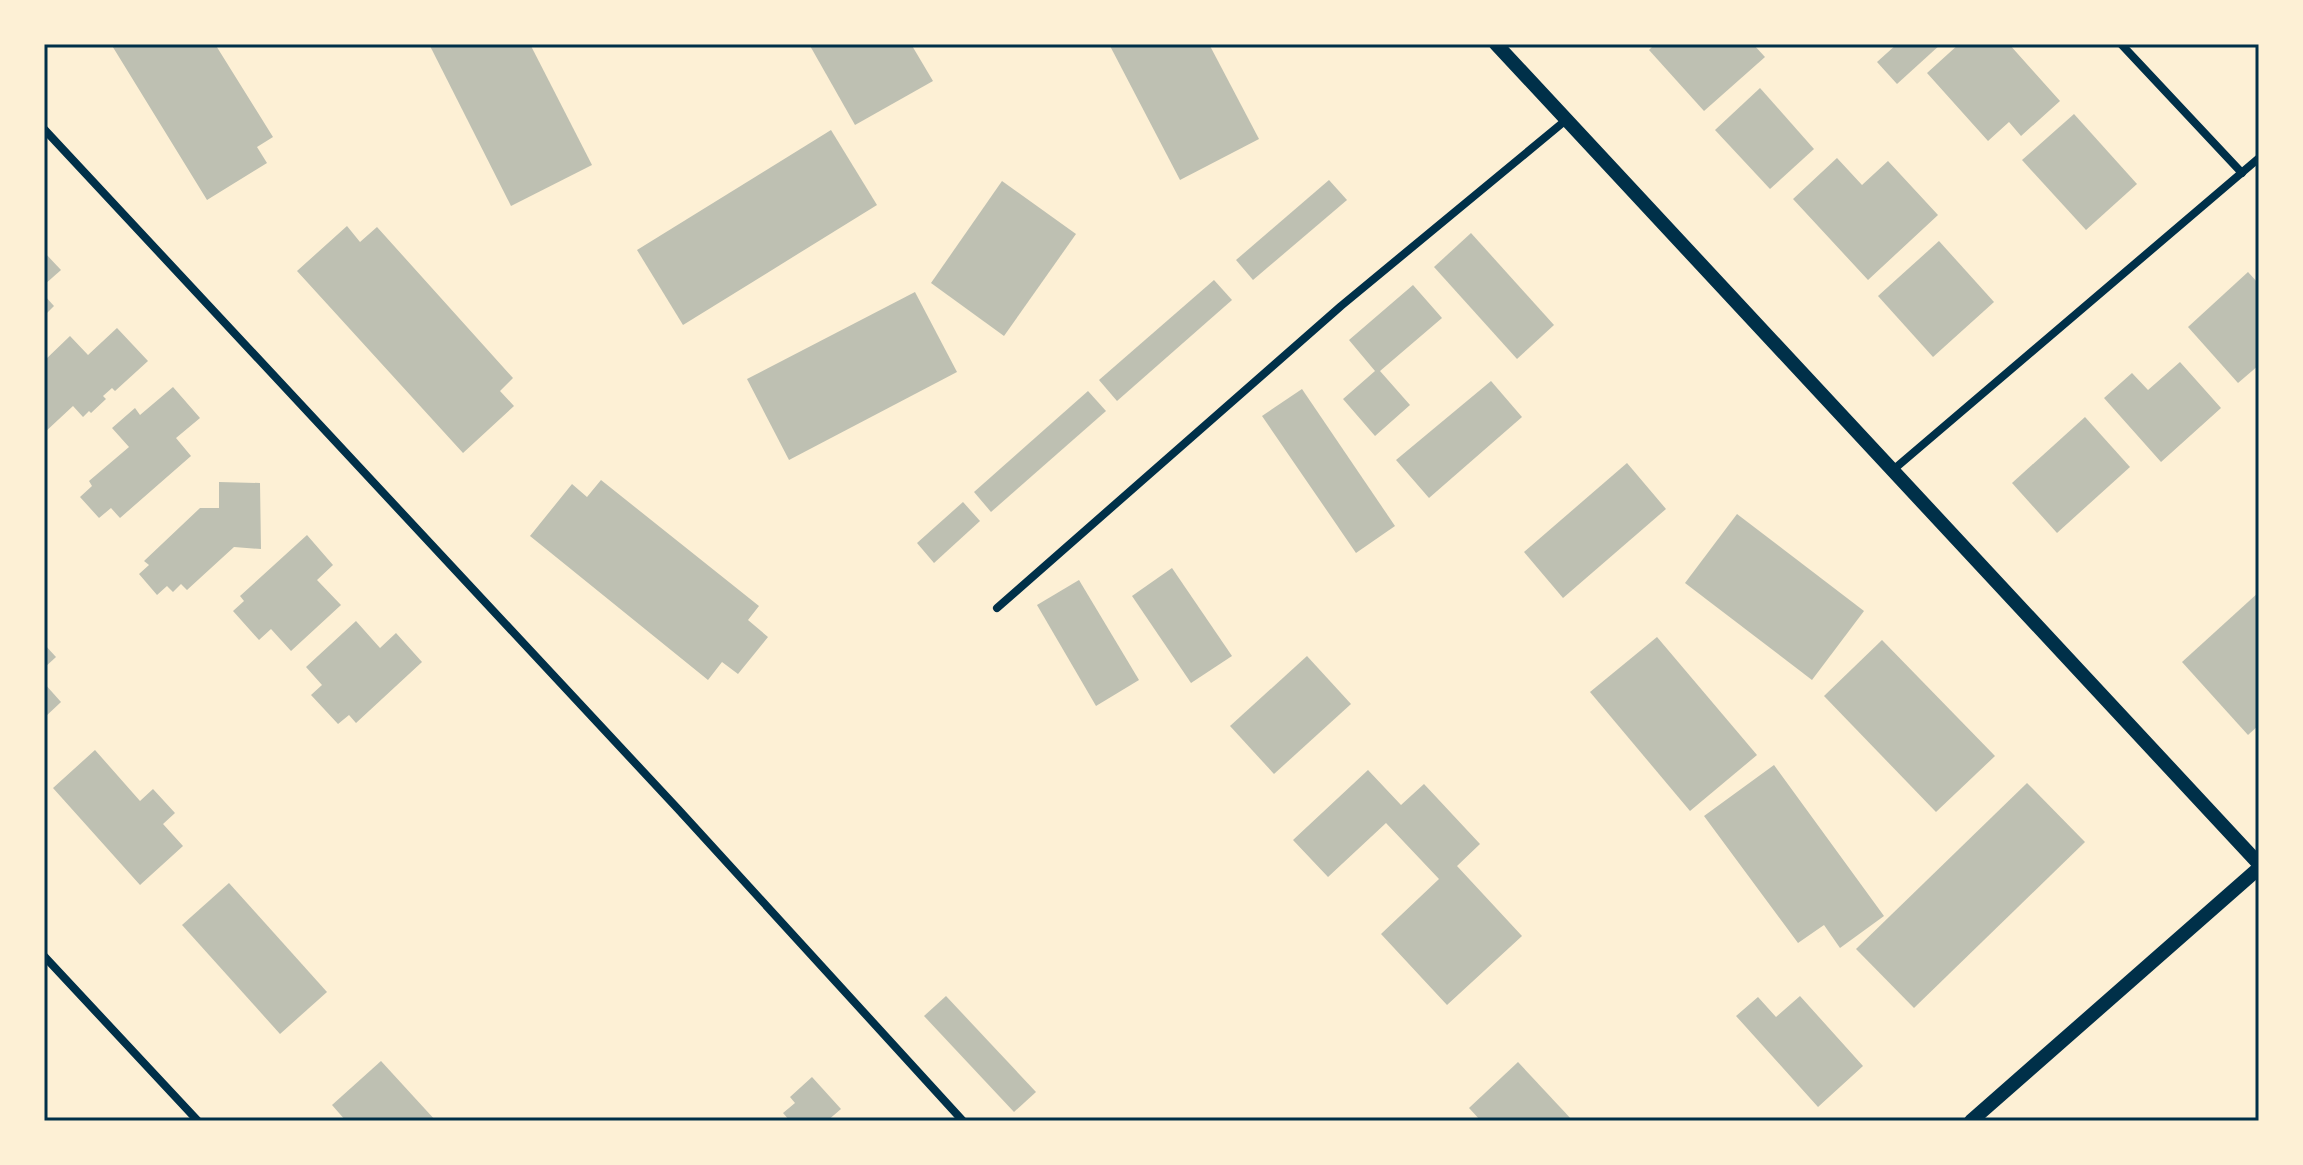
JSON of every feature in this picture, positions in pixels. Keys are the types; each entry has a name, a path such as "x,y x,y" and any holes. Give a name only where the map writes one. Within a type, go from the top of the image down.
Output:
{"street":[{"path":"1496,44 2259,866 1971,1121"},
{"path":"2121,44 2242,173"},
{"path":"997,608 1341,306 1566,120"},
{"path":"44,129 678,809 963,1121"},
{"path":"1893,470 2259,158"},
{"path":"44,956 198,1121"}],"building":[{"path":"111,44 215,44 273,137 257,147 267,163 207,200"},
{"path":"429,44 530,44 592,165 511,206"},
{"path":"809,44 911,44 933,81 855,125"},
{"path":"1109,44 1209,44 1259,139 1180,180"},
{"path":"1655,44 1753,44 1765,57 1704,111 1649,50"},
{"path":"1897,44 1941,44 1897,84 1877,62"},
{"path":"1959,44 2009,44 2060,101 2021,136 2009,122 1988,141 1927,73"},
{"path":"1760,88 1814,149 1770,189 1715,130"},
{"path":"2074,114 2137,184 2086,230 2022,160"},
{"path":"831,130 877,205 683,325 637,250"},
{"path":"1837,158 1862,185 1888,161 1938,215 1868,280 1793,199"},
{"path":"1329,180 1347,200 1253,280 1236,260"},
{"path":"1002,181 1076,234 1004,336 931,283"},
{"path":"347,226 360,242 377,227 513,378 500,391 514,406 463,453 297,271"},
{"path":"1471,233 1554,325 1517,359 1434,267"},
{"path":"1939,241 1994,302 1933,357 1878,296"},
{"path":"44,252 61,270 44,285"},
{"path":"2248,272 2259,284 2259,365 2238,383 2188,327"},
{"path":"1214,280 1232,300 1117,401 1099,380"},
{"path":"1413,285 1442,318 1380,371 1410,405 1375,436 1343,399 1375,371 1349,340"},
{"path":"915,292 957,372 789,460 747,379"},
{"path":"44,295 54,306 44,316"},
{"path":"117,328 148,361 115,391 112,388 103,396 106,399 91,413 89,411 83,417 73,406 44,433 44,361 70,336 88,355"},
{"path":"2180,362 2221,408 2161,462 2104,398 2132,373 2148,390"},
{"path":"1491,381 1522,417 1429,498 1396,460"},
{"path":"173,387 200,418 176,438 191,456 120,518 111,508 99,518 80,497 92,486 89,481 129,447 112,428 135,408 140,415"},
{"path":"1302,389 1395,526 1356,553 1262,416"},
{"path":"1088,391 1106,411 991,512 974,492"},
{"path":"2085,417 2130,467 2057,533 2012,483"},
{"path":"1627,463 1666,509 1563,598 1524,552"},
{"path":"601,480 759,606 748,620 768,637 738,674 722,662 708,680 530,536 572,484 587,497"},
{"path":"219,482 260,483 261,549 234,547 187,590 181,584 173,592 167,586 157,595 139,574 149,565 144,561 200,508 219,508"},
{"path":"963,502 980,521 934,563 917,543"},
{"path":"1737,514 1864,611 1812,680 1685,583"},
{"path":"307,535 333,565 317,580 341,605 291,651 271,629 259,640 233,611 244,601 240,596"},
{"path":"1172,568 1232,656 1191,683 1132,596"},
{"path":"1079,580 1139,680 1096,706 1037,605"},
{"path":"2259,592 2259,725 2248,735 2182,662"},
{"path":"356,621 380,648 396,633 422,662 356,723 349,715 338,724 311,695 322,685 306,667"},
{"path":"1657,637 1757,755 1690,811 1590,692"},
{"path":"1882,640 1995,756 1936,812 1824,696"},
{"path":"44,644 56,657 44,668"},
{"path":"1307,656 1351,704 1274,774 1230,726"},
{"path":"44,683 61,702 44,718"},
{"path":"95,750 140,801 153,789 175,813 163,824 183,846 140,885 53,788"},
{"path":"1774,765 1884,916 1840,948 1824,925 1798,943 1704,816"},
{"path":"1368,770 1401,805 1424,784 1480,844 1457,866 1522,936 1447,1005 1381,934 1439,879 1386,823 1328,877 1293,840"},
{"path":"2027,783 2085,842 1914,1008 1856,949"},
{"path":"229,883 327,992 280,1034 182,925"},
{"path":"946,996 1036,1092 1014,1112 924,1016"},
{"path":"1800,996 1863,1066 1818,1107 1736,1016 1758,997 1776,1017"},
{"path":"381,1061 436,1121 346,1121 332,1105"},
{"path":"1518,1062 1573,1121 1481,1121 1469,1108"},
{"path":"812,1077 841,1109 827,1121 790,1121 783,1113 795,1103 790,1097"}]}
